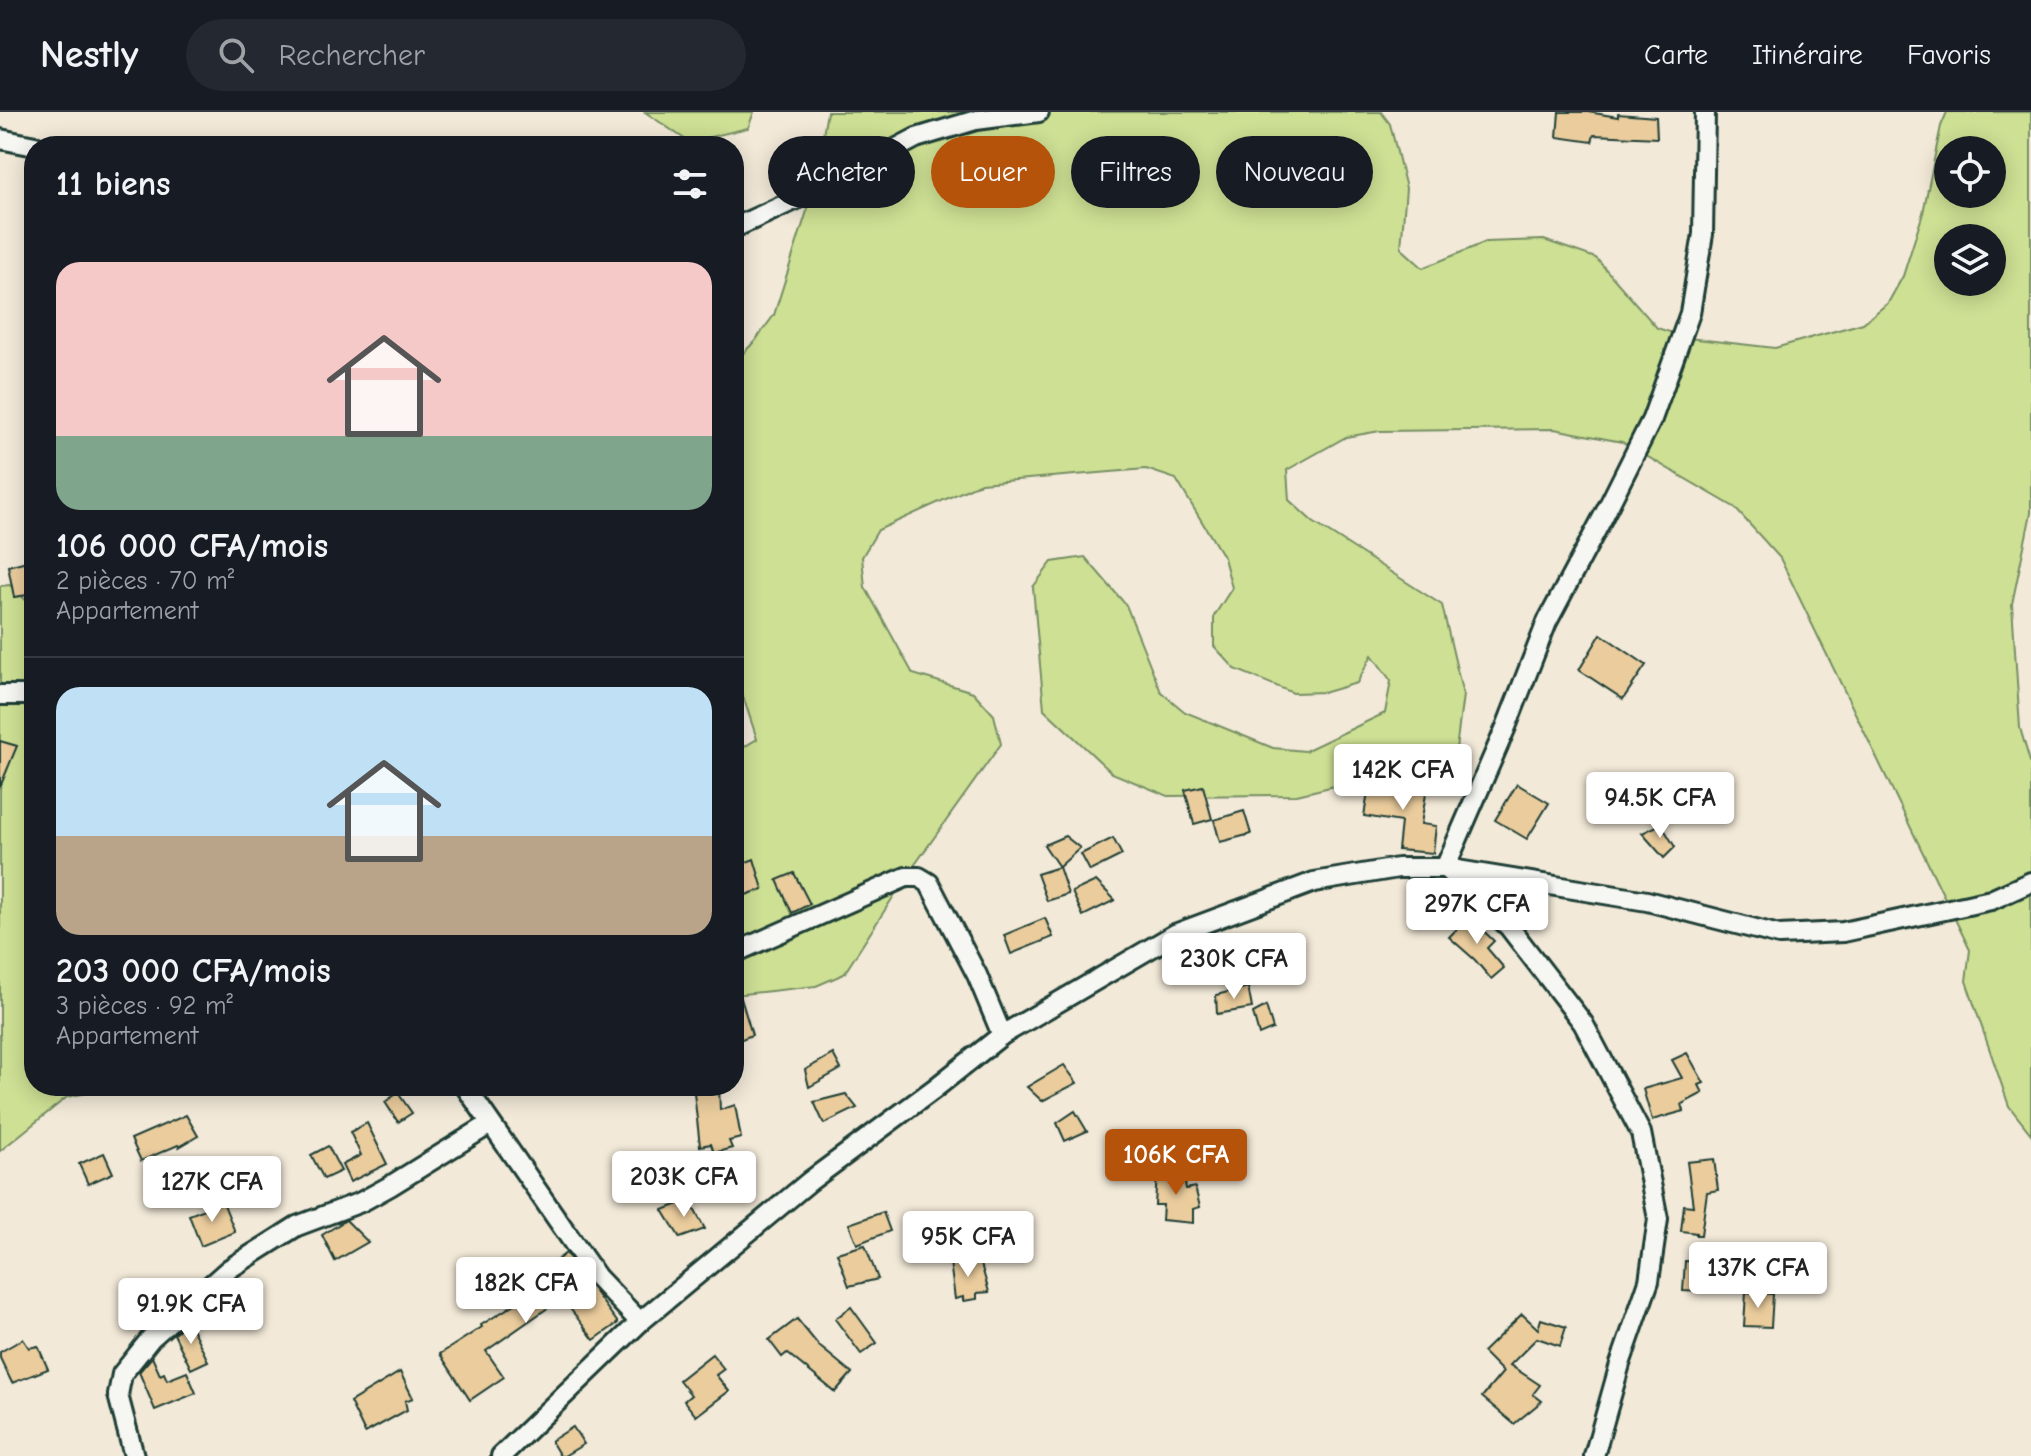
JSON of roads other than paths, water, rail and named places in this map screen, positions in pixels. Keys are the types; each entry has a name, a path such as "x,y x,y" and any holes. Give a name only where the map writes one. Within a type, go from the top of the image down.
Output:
{"street":[{"path":"744,223 827,185 916,138 976,120 1039,112"},
{"path":"1445,868 1547,622 1652,419 1690,313 1703,234 1705,112"},
{"path":"0,139 24,144"},
{"path":"0,695 24,695"},
{"path":"501,1456 640,1322 810,1181 1002,1035 1175,934 1230,913 1314,882 1398,868 1445,868 1647,901 1779,935 1843,932 1991,900 2031,882"},
{"path":"1445,868 1509,927 1583,1023 1641,1133 1658,1219 1649,1281 1620,1364 1594,1456"},
{"path":"744,949 906,877 919,877 929,883 977,975 1002,1035"},
{"path":"472,1096 597,1277 640,1322"},
{"path":"134,1456 118,1395 122,1374 151,1338 229,1269 297,1226 361,1202 490,1124"}]}
